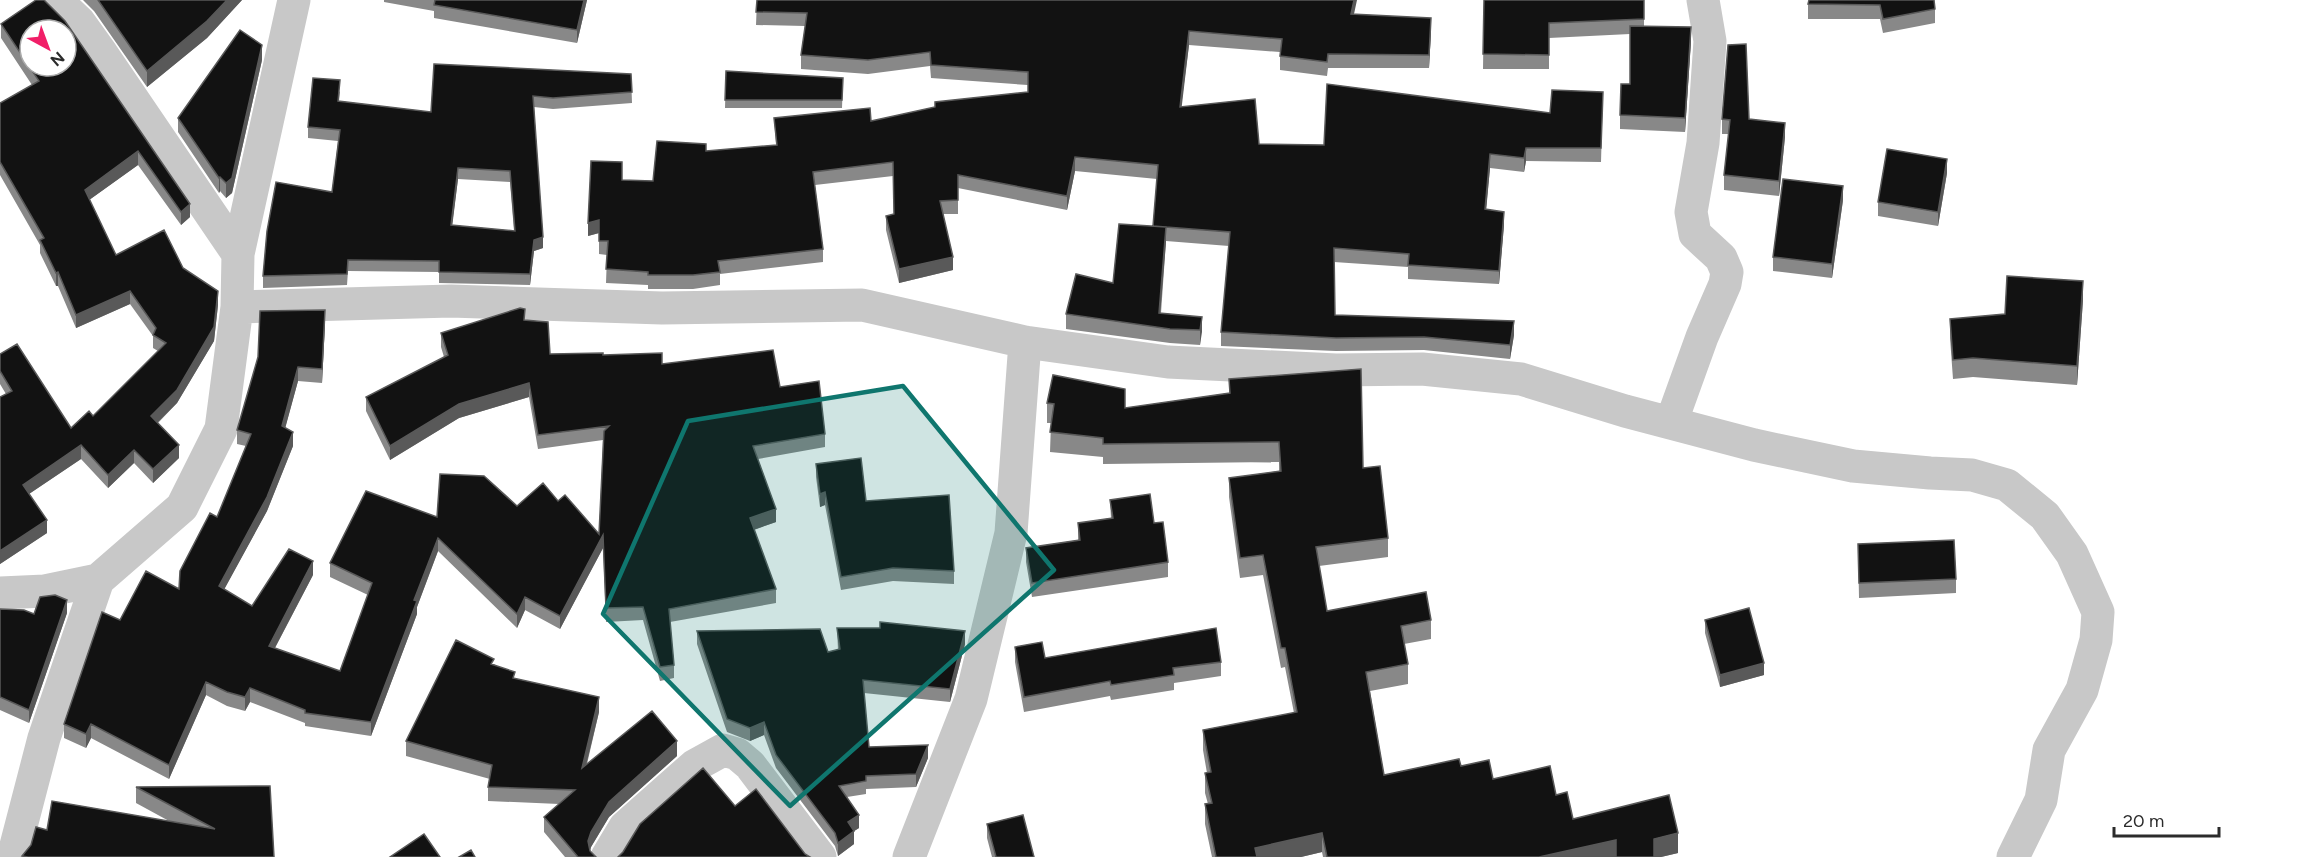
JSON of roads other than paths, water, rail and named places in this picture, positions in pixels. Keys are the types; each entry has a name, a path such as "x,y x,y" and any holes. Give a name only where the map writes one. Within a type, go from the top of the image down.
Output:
{"street":[{"path":"56,0 79,22 102,54 238,254"},
{"path":"0,593 45,591 98,580 182,507 220,429 237,307 238,254 294,0"},
{"path":"1671,423 1702,337 1725,284 1727,272 1721,258 1695,234 1691,212 1703,143 1710,41 1703,0"},
{"path":"237,307 451,301 662,308 862,305 1024,342 1168,362 1336,370 1422,369 1521,380 1754,445 1852,466 1972,475 2007,485 2044,516 2072,554 2098,612 2096,640 2082,690 2049,750 2041,800 2013,857"},
{"path":"909,857 971,699 1011,533 1024,342"},
{"path":"13,857 44,738 98,580"},
{"path":"607,857 625,827 694,766 723,750 737,754 750,765 820,857"}]}
